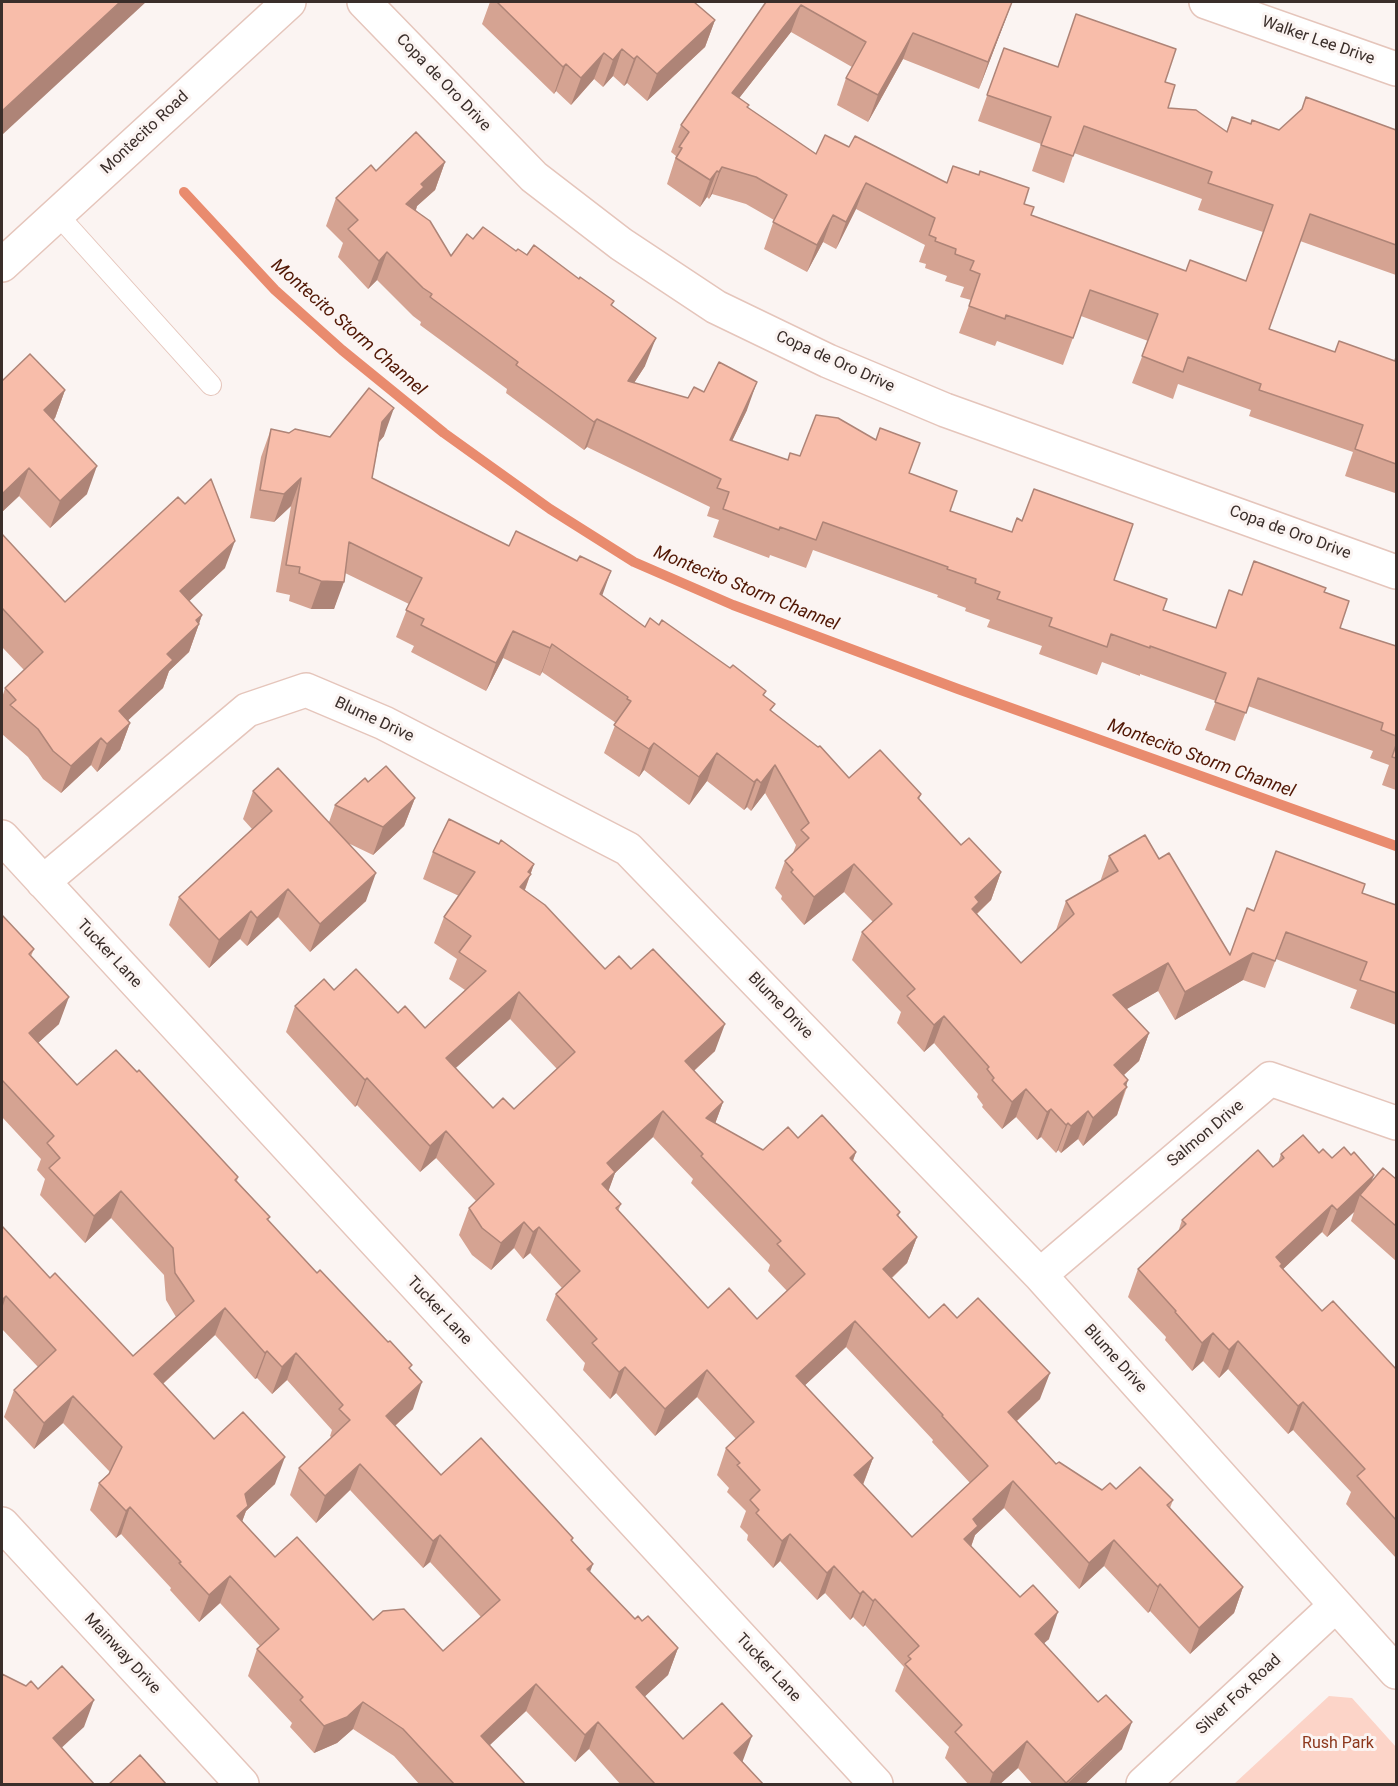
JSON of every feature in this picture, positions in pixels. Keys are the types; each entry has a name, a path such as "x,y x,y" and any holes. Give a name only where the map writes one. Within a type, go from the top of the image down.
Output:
{"street":[{"name":"Montecito Road","path":"2,265 289,2"},
{"name":"Copa de Oro Drive","path":"363,2 534,177 621,244 717,307 828,362 945,410 1396,572"},
{"name":"Walker Lee Drive","path":"1206,2 1396,69"},
{"name":"Blume Drive","path":"43,882 247,710 306,690 384,723 628,849 1040,1275 1396,1672"},
{"name":"Tucker Lane","path":"2,837 876,1785"},
{"name":"Salmon Drive","path":"1040,1275 1270,1080 1396,1123"},
{"name":"Mainway Drive","path":"2,1524 242,1785"},
{"name":"Silver Fox Road","path":"1143,1785 1335,1606"}],"lane":[{"path":"57,214 212,385"}],"green space":[{"name":"Rush Park","path":"1329,1696 1352,1698 1396,1747 1396,1784 1234,1784"}],"building":[{"path":"2,2 120,2 2,111"},
{"path":"497,2 694,2 715,20 657,74 637,56 634,59 622,49 613,60 604,53 581,78 566,64 563,67"},
{"path":"766,2 1012,2 988,62 913,33 878,95 846,78 866,42 801,5 732,93 749,105 747,107 816,154 825,135 849,147 855,136 947,183 953,166 979,175 980,171 1029,188 1024,204 1034,207 1031,215 1186,271 1190,260 1246,281 1273,205 1208,183 1212,172 1084,126 1073,156 1041,145 1051,117 987,95 1004,48 1058,67 1076,14 1176,49 1165,82 1175,85 1168,108 1196,110 1227,132 1232,117 1251,124 1252,120 1279,130 1302,109 1306,97 1396,130 1396,245 1310,214 1269,329 1335,352 1339,341 1395,361 1396,357 1396,464 1355,449 1363,425 1259,390 1261,384 1188,357 1183,372 1142,356 1158,314 1090,290 1073,338 1006,315 1005,319 969,306 980,274 970,270 974,261 955,254 956,249 935,241 936,238 929,235 935,218 866,183 846,222 833,215 817,245 773,222 787,195 756,177 722,167 710,180 676,158 682,148 679,147 689,132 681,125"},
{"path":"416,132 445,162 421,184 424,187 406,204 430,221 451,256 467,234 473,239 483,227 516,251 518,249 527,255 534,245 579,279 580,277 614,301 611,305 656,338 628,381 688,398 694,387 704,392 719,362 757,382 730,440 788,460 790,453 800,456 816,415 838,418 876,440 880,428 920,443 909,473 957,491 950,511 1012,532 1017,518 1022,521 1034,489 1133,524 1114,580 1167,599 1163,610 1216,628 1229,590 1242,595 1254,561 1326,588 1324,592 1349,601 1340,628 1396,646 1396,736 1381,730 1383,723 1258,678 1246,713 1215,702 1226,673 1111,634 1107,647 1049,626 1052,618 997,599 1000,592 975,583 976,579 823,522 816,540 780,527 779,530 723,509 729,492 717,488 721,479 597,419 594,422 516,365 518,362 430,297 432,294 387,252 379,261 348,229 358,220 336,198 371,165 376,171"},
{"path":"30,354 65,390 44,410 97,466 60,501 29,468 2,494 2,381"},
{"path":"369,388 394,408 382,422 372,478 509,546 516,531 577,561 580,556 611,571 600,594 645,627 650,618 659,625 662,620 730,668 733,665 766,691 763,695 775,704 770,710 818,747 820,746 849,778 880,750 921,794 918,798 961,845 969,838 1001,872 975,897 979,902 972,909 1021,963 1074,914 1066,901 1118,871 1109,856 1145,835 1159,859 1169,853 1230,955 1247,908 1254,911 1276,851 1365,884 1362,893 1396,905 1396,993 1360,980 1367,962 1286,932 1275,961 1253,953 1185,992 1168,963 1113,995 1149,1033 1114,1065 1128,1080 1124,1084 1127,1087 1093,1118 1088,1111 1071,1126 1068,1123 1066,1125 1051,1109 1047,1112 1026,1089 1012,1102 992,1080 994,1078 987,1069 989,1067 944,1016 934,1025 907,996 915,989 862,932 892,904 854,864 814,897 791,872 793,870 785,861 809,838 801,830 809,823 775,765 761,783 757,779 754,782 717,753 699,777 654,743 649,749 614,725 631,701 627,699 628,697 552,644 550,648 513,631 496,663 421,625 424,619 406,610 422,578 349,542 344,582 321,581 299,573 300,567 286,565 301,478 284,494 260,490 271,429 289,433 295,429 330,437"},
{"path":"211,479 235,541 180,591 202,615 196,620 199,624 167,654 173,660 119,711 130,723 107,744 101,738 71,766 53,751 38,729 10,705 16,700 5,688 43,652 2,608 2,534 65,602 178,497 185,504"},
{"path":"1396,745 1396,758 1392,757"},
{"path":"386,766 415,798 383,827 335,805 365,778 368,782"},
{"path":"278,768 376,873 320,924 288,889 257,918 251,911 219,940 179,897 272,811 253,791"},
{"path":"449,819 499,844 501,840 534,864 528,872 531,874 520,887 545,905 605,969 619,956 631,969 653,949 725,1024 685,1061 723,1102 706,1118 763,1150 788,1127 798,1138 822,1115 856,1152 850,1158 900,1212 897,1215 917,1237 883,1269 929,1318 944,1304 957,1318 978,1298 1050,1373 1008,1412 1056,1464 1059,1462 1102,1490 1110,1483 1116,1489 1140,1467 1173,1500 1167,1505 1243,1587 1199,1628 1160,1584 1158,1587 1114,1540 1089,1563 1013,1481 973,1519 978,1526 964,1539 1020,1597 1033,1585 1058,1612 1035,1634 1098,1702 1106,1695 1132,1722 1066,1783 1027,1741 993,1773 955,1732 962,1725 905,1664 911,1659 908,1656 919,1646 875,1599 873,1601 863,1591 860,1594 834,1566 827,1573 790,1534 782,1541 756,1513 759,1510 750,1500 760,1490 737,1465 740,1463 726,1448 754,1422 707,1370 665,1409 625,1367 619,1372 592,1343 597,1339 556,1294 580,1271 539,1227 533,1232 524,1222 501,1243 482,1228 469,1208 494,1184 446,1131 430,1146 367,1078 365,1080 295,1006 324,979 334,990 356,969 398,1013 405,1006 425,1028 486,971 459,952 471,936 444,917 475,872 433,852","holes":["519,992 575,1052 514,1109 503,1098 493,1108 446,1058","663,1111 703,1154 701,1156 781,1241 777,1244 805,1274 757,1319 729,1288 708,1308 616,1208 621,1204 602,1184 615,1172 607,1163","855,1321 988,1466 912,1537 854,1475 873,1458 796,1376"]},
{"path":"2,915 34,949 29,954 69,997 29,1033 77,1085 116,1050 137,1072 139,1070 238,1177 235,1180 270,1217 267,1219 317,1273 320,1270 412,1365 409,1368 422,1382 386,1416 441,1475 481,1438 573,1538 571,1540 593,1564 587,1569 635,1619 638,1616 642,1621 648,1616 678,1648 636,1687 683,1739 722,1703 752,1736 734,1753 764,1785 654,1785 598,1722 585,1735 536,1684 481,1736 526,1785 455,1785 403,1729 363,1702 347,1717 324,1726 300,1700 303,1697 257,1649 279,1629 230,1576 209,1595 130,1507 126,1511 99,1483 109,1474 122,1447 73,1396 44,1423 14,1390 56,1350 6,1296 2,1300 2,1226 50,1278 55,1273 133,1356 194,1301 175,1273 173,1248 121,1191 94,1216 49,1168 60,1158 47,1143 54,1136 2,1080","holes":["225,1308 265,1353 267,1351 282,1367 296,1353 343,1405 339,1409 350,1420 299,1468 325,1496 360,1464 433,1541 440,1535 500,1600 443,1651 404,1609 383,1611 373,1620 297,1537 275,1557 237,1516 248,1506 245,1494 285,1457 243,1412 214,1439 154,1374"]},
{"path":"1303,1135 1319,1153 1323,1149 1332,1158 1344,1147 1351,1155 1354,1152 1374,1175 1337,1210 1332,1205 1276,1257 1282,1264 1280,1266 1322,1311 1333,1301 1396,1369 1396,1520 1357,1476 1365,1469 1303,1402 1298,1406 1238,1341 1229,1350 1213,1333 1202,1343 1138,1269 1186,1224 1182,1220 1258,1150 1273,1167 1284,1158 1281,1154"},
{"path":"1383,1168 1396,1179 1396,1226 1360,1195"},
{"path":"62,1666 94,1700 53,1738 95,1785 2,1785 2,1674 26,1686 31,1681 38,1689"},
{"path":"140,1755 167,1785 108,1785"}],"waterway":[{"name":"Montecito Storm Channel","path":"184,192 275,290 342,350 444,433 550,509 634,562 733,605 958,689 1396,846"}]}
